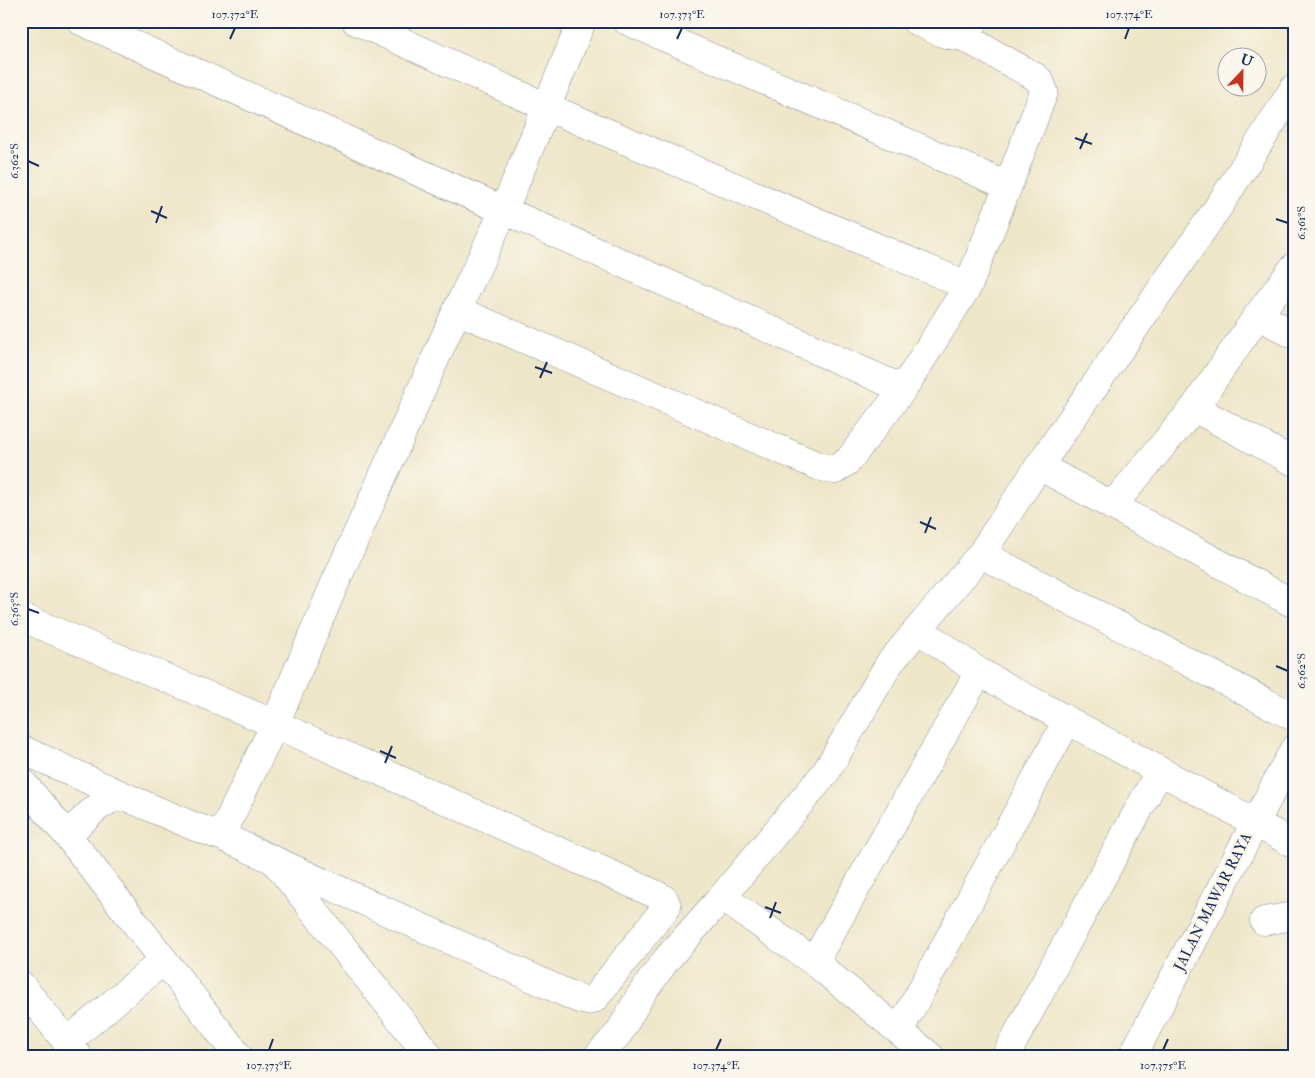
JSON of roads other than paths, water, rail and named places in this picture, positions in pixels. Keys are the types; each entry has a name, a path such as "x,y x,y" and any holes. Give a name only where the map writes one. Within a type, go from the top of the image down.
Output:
{"street":[{"path":"81,21 903,389"},
{"path":"356,21 547,107 968,286"},
{"path":"221,836 275,724 332,590 457,310 504,210 582,21"},
{"path":"628,21 1008,186"},
{"path":"457,310 818,466 835,470 848,461 903,389 968,286 1044,92 1040,81 1034,76 968,29 952,36 916,21"},
{"path":"597,1057 619,1033 640,996 666,960 722,897 826,772 889,664 981,554 1039,466 1219,206 1294,88"},
{"path":"1112,506 1194,408 1258,315 1294,267"},
{"path":"1258,315 1294,335"},
{"path":"1194,408 1294,462"},
{"path":"1039,466 1294,604"},
{"path":"981,554 1294,717"},
{"path":"21,616 275,724 656,894 664,898 666,906 594,999 579,999 221,836 126,797 21,749"},
{"path":"918,629 979,672 1159,772 1294,844"},
{"path":"814,962 979,672"},
{"path":"899,1031 1067,721"},
{"name":"JALAN MAWAR RAYA","path":"1132,1057 1294,749"},
{"path":"1004,1057 1159,772"},
{"path":"21,781 67,835 239,1057"},
{"path":"67,835 95,809 111,799 126,797"},
{"path":"274,860 430,1057"},
{"path":"722,897 814,962 931,1057"},
{"path":"1264,921 1294,916"},
{"path":"21,985 73,1049 164,960"}]}
